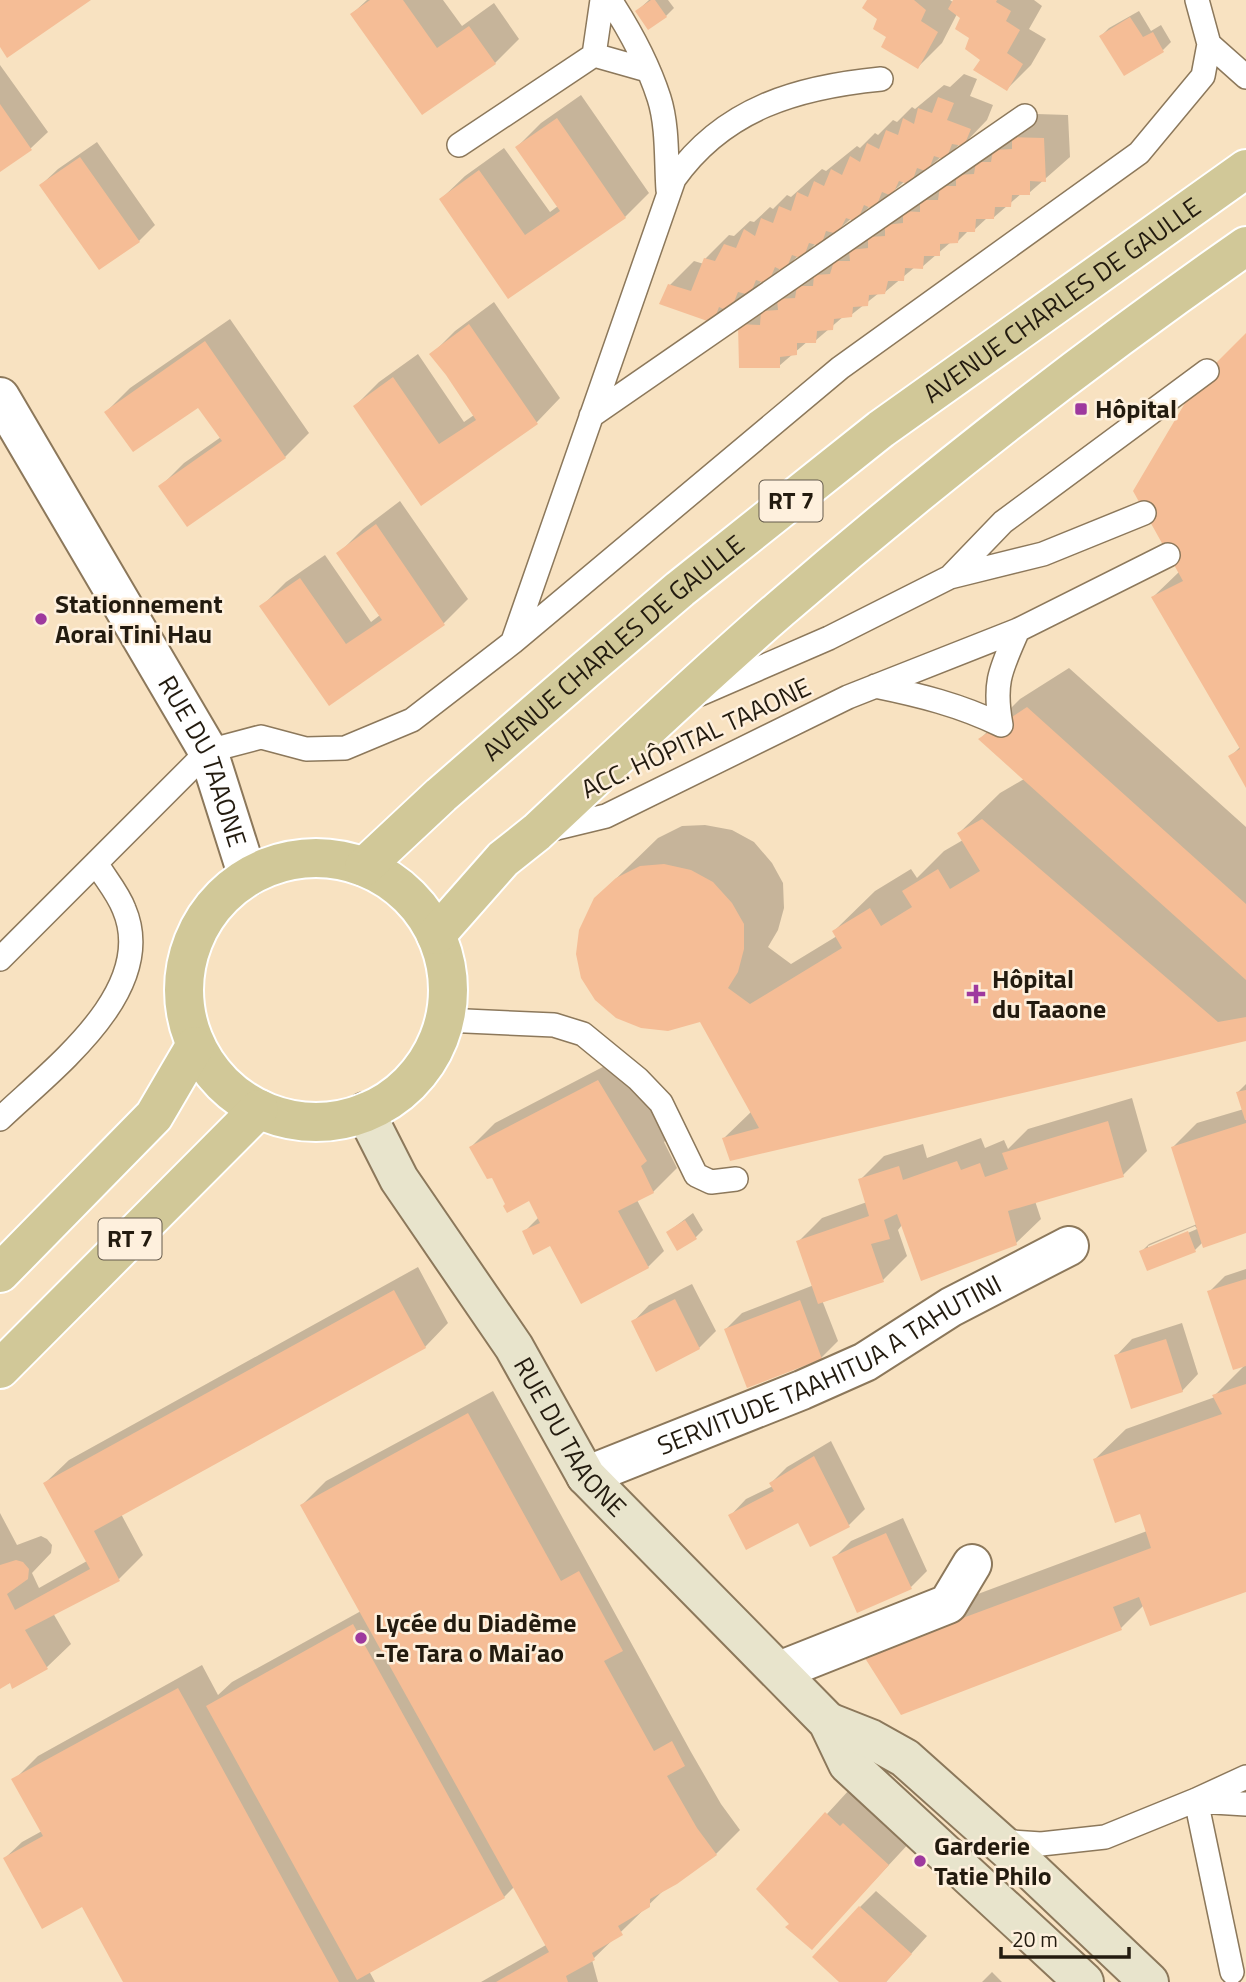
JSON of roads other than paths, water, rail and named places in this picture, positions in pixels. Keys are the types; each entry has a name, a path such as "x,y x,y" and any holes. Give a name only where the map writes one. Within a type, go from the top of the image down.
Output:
{"main road":[{"name":"AVENUE CHARLES DE GAULLE","path":"364,867 441,795 680,589 870,438 1246,169"},
{"name":"RT 7","path":"436,935 503,859 537,832 777,612 877,527 1077,369 1246,246"},
{"path":"305,859 335,859 364,867 394,883 407,894 428,920 436,935 449,991 444,1020 434,1049 417,1075 393,1097 365,1112 323,1122 301,1121 259,1109 222,1083 195,1046 185,1013 184,987 187,960 199,927 220,899 248,877 275,865 305,859"},
{"name":"RT 7","path":"0,1273 155,1116 195,1046"},
{"name":"RT 7","path":"0,1368 259,1109"},
{"name":"RUE DU TAAONE","path":"365,1112 399,1179 514,1347 586,1476 828,1722 848,1764 1084,1982"},
{"name":"RUE DU TAAONE","path":"828,1722 871,1739 905,1758 1034,1873 1149,1982"}],"street":[{"name":"RUE DU TAAONE","path":"6,418 208,751 248,877"},
{"name":"SERVITUDE TAAHITUA A TAHUTINI","path":"586,1476 865,1362 951,1307 1069,1246"},
{"path":"779,1671 948,1604 972,1564"}],"lane":[{"path":"459,145 594,55 602,0"},
{"path":"610,0 647,70 659,99 664,121 668,190"},
{"path":"0,959 208,751 261,737 306,749 345,748 412,720 513,642 840,369 1139,153 1203,76 1209,44 1197,0"},
{"path":"1209,44 1246,77"},
{"path":"594,55 647,70"},
{"path":"513,642 668,190 689,157 709,137 756,108 823,86 881,79"},
{"path":"591,416 1025,116"},
{"path":"950,577 1003,522 1208,371"},
{"path":"675,705 829,638 950,577 1043,554 1144,513"},
{"name":"ACC. HÔPITAL TAAONE","path":"537,832 606,816 875,686 1018,630 1168,555"},
{"path":"875,686 969,709 1001,725 996,700 997,683 1018,630"},
{"path":"0,1119 89,1035 120,988 132,945 125,910 96,863"},
{"path":"444,1020 554,1025 583,1034 638,1079 661,1103 696,1175 711,1182 736,1180"},
{"path":"995,1840 1041,1844 1105,1837 1246,1777"},
{"path":"1196,1800 1246,1804"},
{"path":"1196,1800 1234,1972"}],"place":[{"name":"Hôpital","path":"1081,409"},
{"name":"Stationnement Aorai Tini Hau","path":"41,619"},
{"name":"Hôpital du Taaone","path":"976,994"},
{"name":"Lycée du Diadème -Te Tara o Mai’ao","path":"361,1638"},
{"name":"Garderie Tatie Philo","path":"920,1861"}]}
